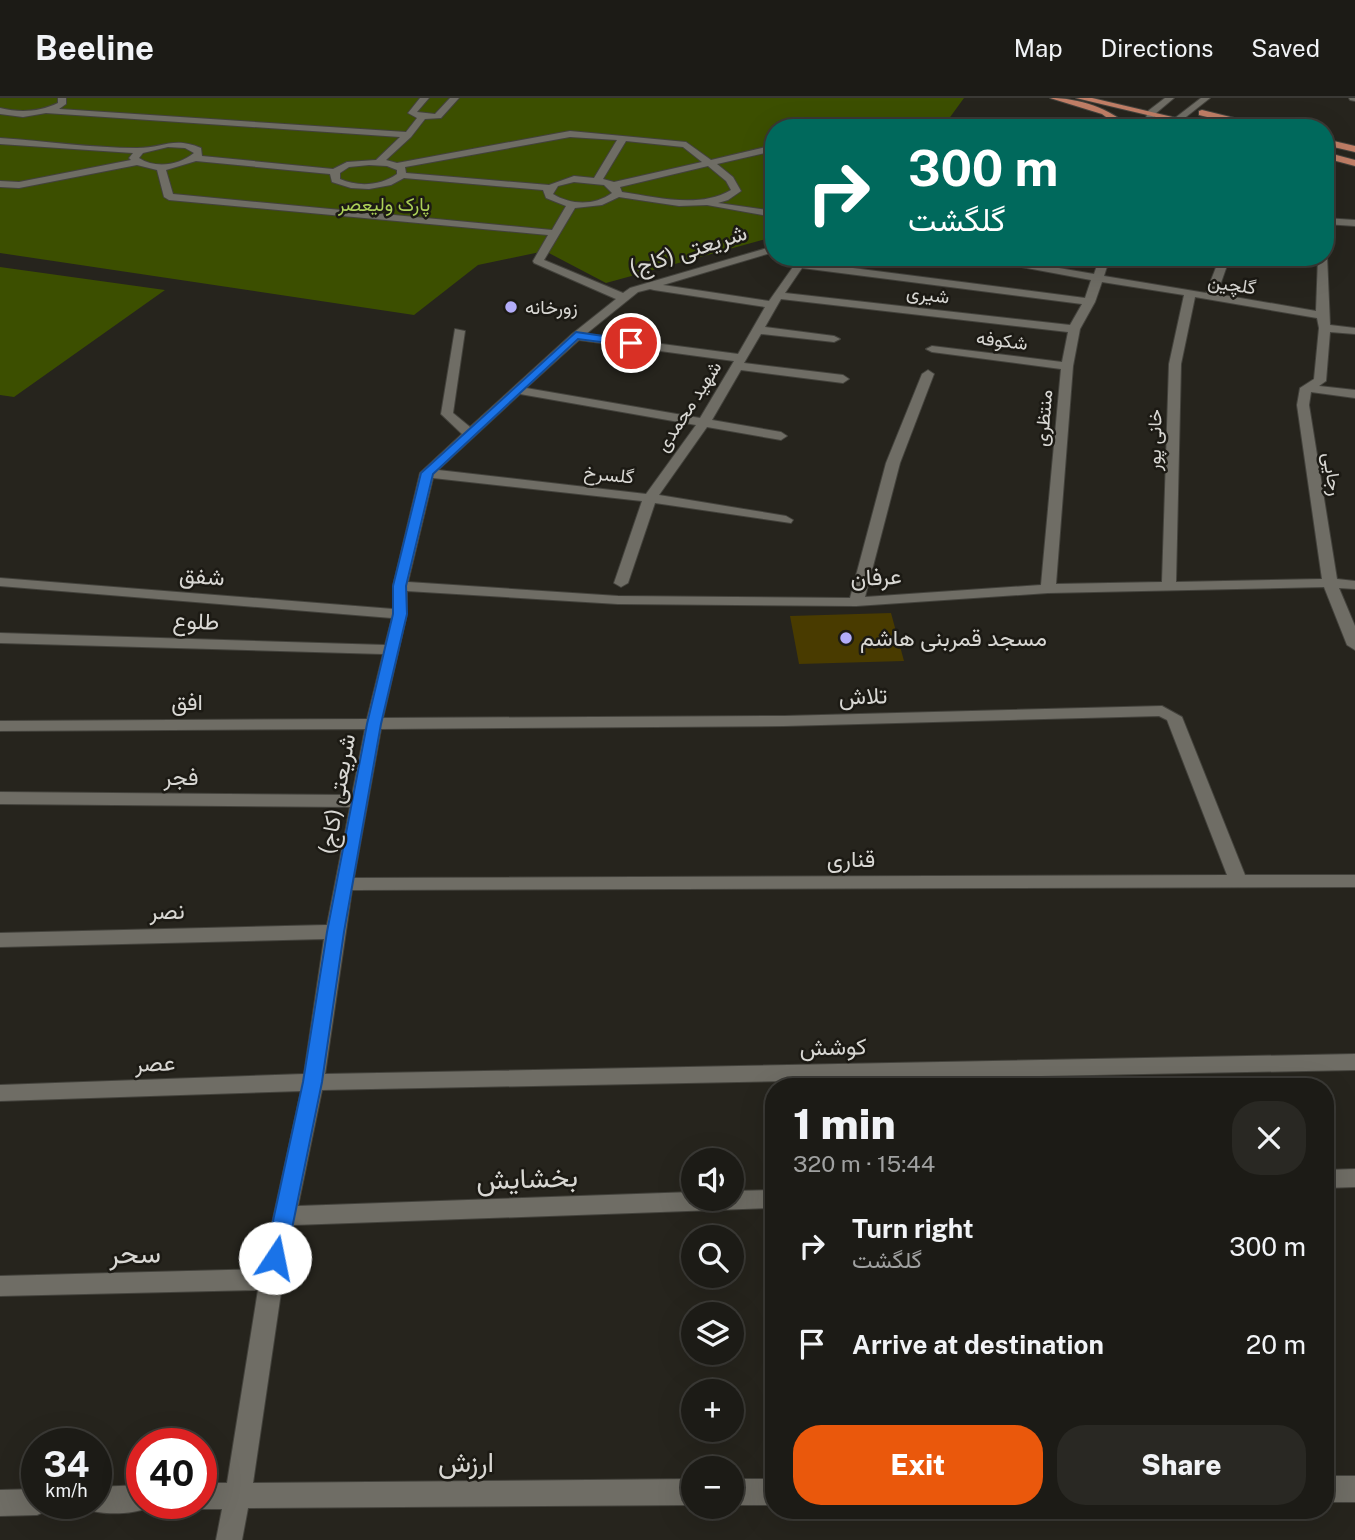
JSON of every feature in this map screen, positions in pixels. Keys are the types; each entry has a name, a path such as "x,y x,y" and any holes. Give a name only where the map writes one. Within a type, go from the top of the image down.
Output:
{"main road":[{"path":"1054,98 1105,112 1115,119"},
{"path":"1080,98 1180,119"},
{"path":"1150,101 1166,101 1226,119"},
{"path":"1334,144 1355,149"},
{"path":"1334,157 1355,163"}],"street":[{"path":"47,111 62,104 62,98"},
{"path":"425,98 412,113 422,117 438,116 455,98"},
{"path":"1180,119 1206,98"},
{"path":"1150,119 1152,113 1166,101"},
{"path":"0,111 24,114 47,111 408,135"},
{"path":"379,162 408,135 422,117"},
{"path":"6,131 0,140 140,151 178,144 198,150 196,158"},
{"path":"335,172 335,180 357,186 380,185 399,170 570,134 623,138 686,145 710,162 730,179 736,191 725,200 705,204"},
{"path":"597,180 623,138"},
{"path":"550,188 549,196 572,204 595,204 616,189 710,162 765,150"},
{"path":"136,162 135,155 140,151"},
{"path":"0,184 19,185 136,162 161,167 182,164 196,158 335,172 347,165 379,162 399,170 550,188 574,179 597,180 616,189 765,213"},
{"path":"161,167 169,197 555,233"},
{"path":"349,195 357,186"},
{"path":"333,212 341,204"},
{"path":"572,204 538,261 624,298"},
{"path":"1334,222 1355,223"},
{"name":"شریعتی (کاج)","path":"229,1540 239,1494 271,1279 313,1082 335,932 374,724 400,614 400,586 427,473 576,335 634,290 765,252"},
{"name":"شهید محمدی","path":"621,583 650,498 705,421 775,300 800,266"},
{"path":"839,266 1089,302"},
{"name":"گلچین","path":"1028,266 1189,295 1322,315"},
{"name":"منتظری","path":"1048,589 1067,366 1074,329 1089,302 1101,266"},
{"path":"1210,298 1222,266"},
{"path":"1306,388 1320,381 1325,328 1322,315 1323,266"},
{"path":"649,286 775,300"},
{"name":"خانی پور","path":"1169,587 1175,365 1189,295"},
{"name":"شیری","path":"775,300 1074,329"},
{"path":"1325,328 1355,331"},
{"path":"760,330 834,339"},
{"path":"459,331 447,414 469,433"},
{"path":"576,335 843,379"},
{"name":"شکوفه","path":"932,349 1067,366"},
{"path":"856,602 893,463 928,374"},
{"path":"1306,388 1355,394"},
{"name":"رجایی","path":"1306,388 1303,405 1330,583 1355,645"},
{"path":"516,390 781,436"},
{"name":"گلسرخ","path":"427,473 650,498 786,520"},
{"name":"شفق","path":"0,582 400,614"},
{"name":"عرفان","path":"400,586 618,600 856,602 1048,589 1330,583 1355,585"},
{"name":"طلوع","path":"0,638 390,650"},
{"name":"تلاش","path":"374,724 784,721 1162,711 1174,717 1240,883"},
{"name":"افق","path":"0,726 374,724"},
{"name":"فجر","path":"0,798 361,801"},
{"name":"قناری","path":"346,884 1355,881"},
{"name":"نصر","path":"0,940 335,932"},
{"name":"کوشش","path":"313,1082 1355,1062"},
{"name":"عصر","path":"0,1093 313,1082"},
{"path":"1334,1179 1355,1178"},
{"name":"بخشایش","path":"284,1216 765,1199"},
{"name":"سحر","path":"0,1286 271,1279"},
{"path":"1334,1489 1355,1489"},
{"name":"ارزش","path":"217,1495 681,1492"},
{"path":"744,1492 765,1492"},
{"path":"0,1503 21,1502"}],"green space":[{"name":"پارک ولیعصر","path":"0,98 964,98 949,119 765,119 765,239 606,283 545,251 478,265 414,315 0,253"},
{"path":"0,267 165,290 14,397 0,395"}],"building":[{"name":"مسجد قمربنی هاشم","path":"891,613 904,661 799,664 790,616"}],"place":[{"name":"زورخانه","path":"511,307"},
{"name":"مسجد قمربنی هاشم","path":"846,638"}],"route":[{"path":"275,1258 313,1082 335,932 374,724 400,614 400,586 427,473 576,335 631,343"}]}
